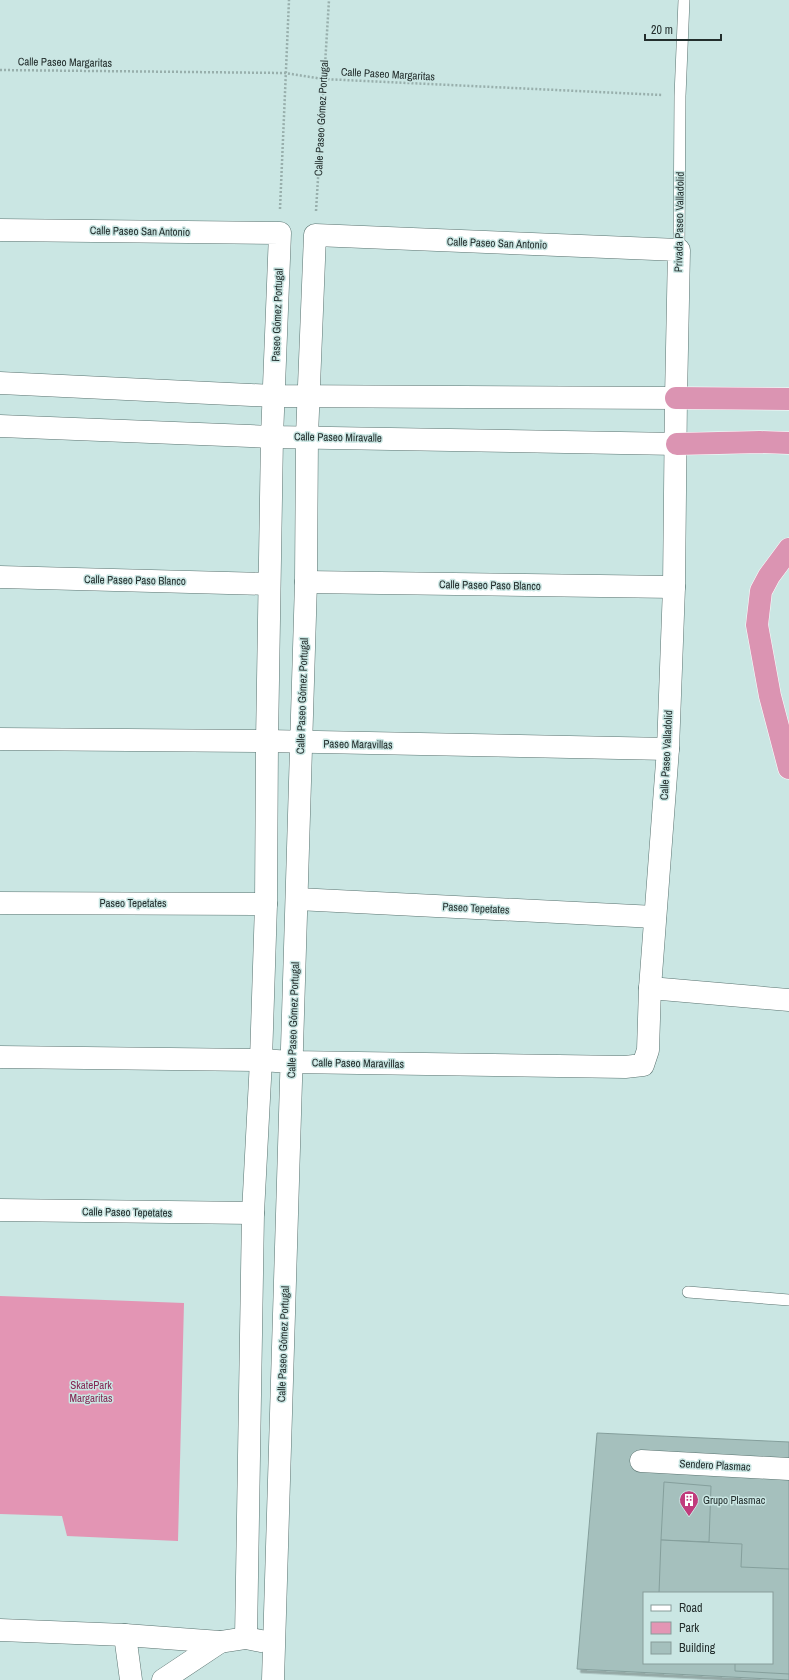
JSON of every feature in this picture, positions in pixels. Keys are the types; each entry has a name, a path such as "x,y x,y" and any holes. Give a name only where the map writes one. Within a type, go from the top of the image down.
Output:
{"highway":[{"path":"676,398 789,399"},
{"path":"676,444 760,442 789,443"},
{"path":"789,549 769,576 761,591 757,625 770,696 789,768"}],"street":[{"name":"Calle Paseo San Antonio","path":"0,230 280,233"},
{"name":"Paseo Gómez Portugal","path":"274,396 280,233"},
{"name":"Calle Paseo San Antonio","path":"315,235 679,250"},
{"path":"308,396 315,235"},
{"name":"Privada Paseo Valladolid","path":"676,444 679,250"},
{"path":"0,383 274,396 676,398"},
{"path":"246,1638 253,1214 261,1060 266,904 269,584 274,396"},
{"name":"Calle Paseo Gómez Portugal","path":"273,1680 306,582 308,396"},
{"name":"Calle Paseo Miravalle","path":"0,426 272,437 307,436 676,444"},
{"name":"Calle Paseo Valladolid","path":"643,1065 648,1050 650,988 668,749 674,587 676,444"},
{"name":"Calle Paseo Paso Blanco","path":"0,577 269,584"},
{"name":"Calle Paseo Paso Blanco","path":"306,582 674,587"},
{"name":"Paseo Maravillas","path":"0,739 267,741 301,743 668,749"},
{"name":"Paseo Tepetates","path":"297,899 655,917"},
{"name":"Paseo Tepetates","path":"0,903 266,904"},
{"path":"650,988 789,1000"},
{"name":"Calle Paseo Maravillas","path":"0,1057 624,1067 643,1065"},
{"name":"Calle Paseo Tepetates","path":"0,1210 253,1214"},
{"name":"Sendero Plasmac","path":"641,1461 789,1469"},
{"path":"0,1630 125,1635 220,1642 246,1638 274,1643"},
{"path":"125,1635 131,1680"},
{"path":"163,1680 220,1642"}],"lane":[{"name":"Privada Paseo Valladolid","path":"679,250 680,96 684,0"},
{"path":"688,1292 789,1300"}],"path":[{"path":"280,233 289,0"},
{"name":"Calle Paseo Gómez Portugal","path":"315,235 323,79 329,0"},
{"name":"Calle Paseo Margaritas","path":"0,70 285,73 323,79 680,96"}],"green space":[{"name":"SkatePark Margaritas","path":"0,1296 184,1303 178,1541 67,1536 62,1516 0,1514"}],"building":[{"name":"Grupo Plasmac","path":"597,1433 789,1442 789,1680 577,1669"},
{"path":"664,1482 711,1486 709,1542 661,1540"},
{"path":"661,1540 742,1544 741,1567 789,1569 789,1674 735,1671 735,1664 773,1664 773,1592 659,1592"}],"place":[{"name":"Grupo Plasmac","path":"689,1517"}]}
